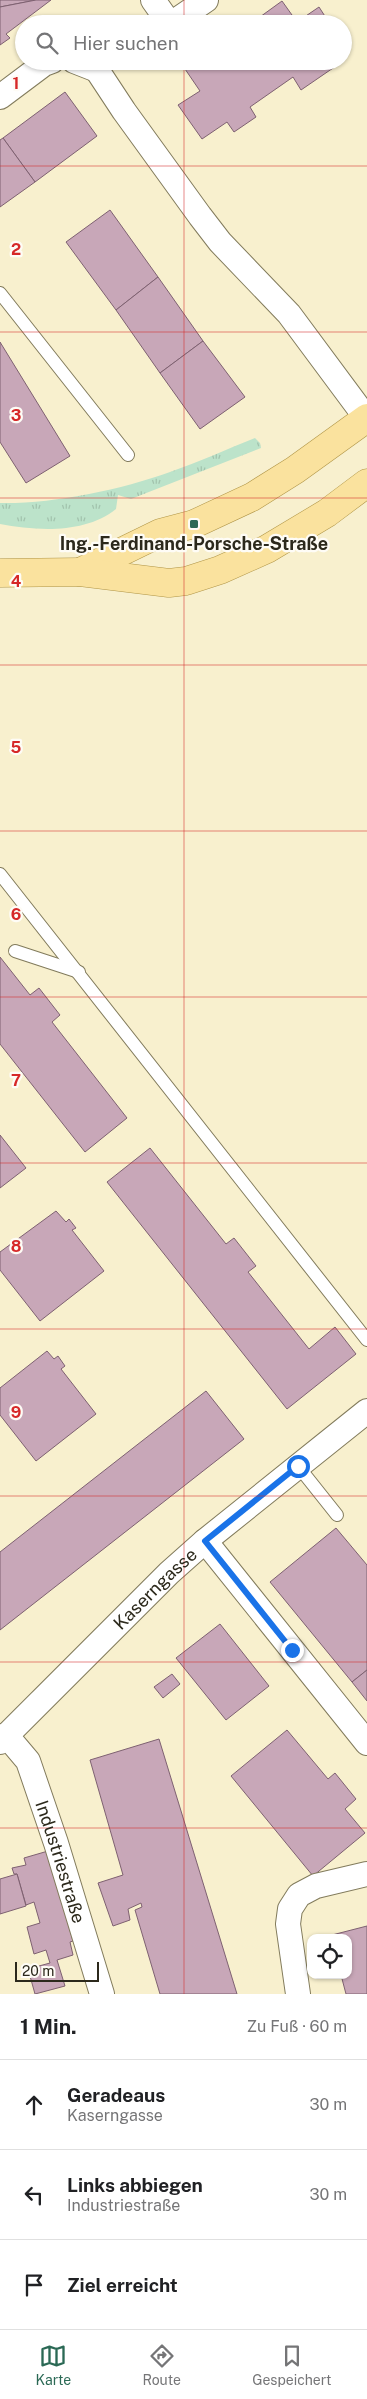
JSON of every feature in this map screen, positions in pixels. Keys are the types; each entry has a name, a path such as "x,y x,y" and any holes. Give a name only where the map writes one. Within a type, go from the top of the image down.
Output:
{"main road":[{"path":"80,572 160,533 194,524 234,506 295,470 367,418"},
{"path":"0,573 80,572 169,583 220,570 267,550 327,513 367,483"}],"street":[{"path":"154,0 165,15"},
{"path":"184,15 206,0"},
{"path":"0,97 36,70"},
{"path":"106,70 124,111 200,216 220,242 288,314 367,418"},
{"name":"Kaserngasse","path":"3,1738 126,1614 205,1541 367,1411"},
{"path":"205,1541 367,1743"},
{"name":"Industriestraße","path":"3,1738 28,1761 56,1843 102,1994"},
{"path":"298,1994 288,1924 290,1910 299,1895 316,1886 367,1874"}],"lane":[{"path":"0,293 128,455"},
{"path":"0,874 367,1340"},
{"path":"15,951 79,972"},
{"path":"298,1466 337,1516"}],"green space":[{"path":"255,438 260,443 261,448 131,499 118,495 116,509 90,523 75,527 45,529 0,524 0,503 42,501 86,495 130,485 181,468"}],"building":[{"path":"0,0 36,0 0,7"},
{"path":"36,0 51,0 31,15 15,15 15,27 6,34 10,38 0,45 0,7"},
{"path":"282,1 292,15 263,15"},
{"path":"319,7 324,15 307,15"},
{"path":"186,70 330,70 301,90 293,77 250,107 256,117 234,132 227,122 202,139 178,105 200,91"},
{"path":"65,92 97,136 35,182 3,138"},
{"path":"3,138 35,182 0,207 0,140"},
{"path":"110,210 158,277 116,310 66,242"},
{"path":"158,277 203,341 160,373 116,310"},
{"path":"203,341 245,397 200,429 160,373"},
{"path":"0,342 70,456 26,483 0,442"},
{"path":"0,957 30,995 39,988 60,1015 52,1022 127,1118 85,1152 0,1044"},
{"path":"0,1135 26,1168 0,1188"},
{"path":"150,1148 226,1244 234,1238 256,1266 248,1272 309,1349 335,1327 356,1354 287,1409 107,1182"},
{"path":"56,1211 66,1222 69,1219 76,1228 72,1230 104,1271 40,1321 0,1270 0,1252"},
{"path":"47,1351 54,1359 58,1356 65,1366 61,1369 96,1414 36,1461 0,1415 0,1388"},
{"path":"206,1391 244,1439 0,1630 0,1552"},
{"path":"336,1528 367,1565 367,1670 352,1682 270,1582"},
{"path":"220,1624 269,1686 226,1720 176,1658"},
{"path":"367,1670 367,1701 352,1682"},
{"path":"172,1674 180,1684 163,1698 154,1687"},
{"path":"287,1730 328,1779 335,1773 356,1799 345,1809 365,1833 313,1876 231,1776"},
{"path":"159,1739 237,1994 160,1994 135,1910 142,1907 141,1903 128,1909 130,1920 113,1926 98,1883 123,1875 90,1760"},
{"path":"48,1851 73,1941 70,1942 73,1955 57,1960 65,1986 35,1994 28,1969 50,1963 46,1950 34,1954 27,1927 40,1923 34,1902 26,1905 17,1874 14,1874 12,1868 26,1865 24,1858"},
{"path":"17,1874 26,1906 0,1914 0,1879"},
{"path":"367,1926 367,1994 346,1994 342,1979 352,1979 352,1934 336,1934"}],"place":[{"name":"Ing.-Ferdinand-Porsche-Straße","path":"194,524"}],"route":[{"path":"292,1650 205,1541 298,1466"}]}
